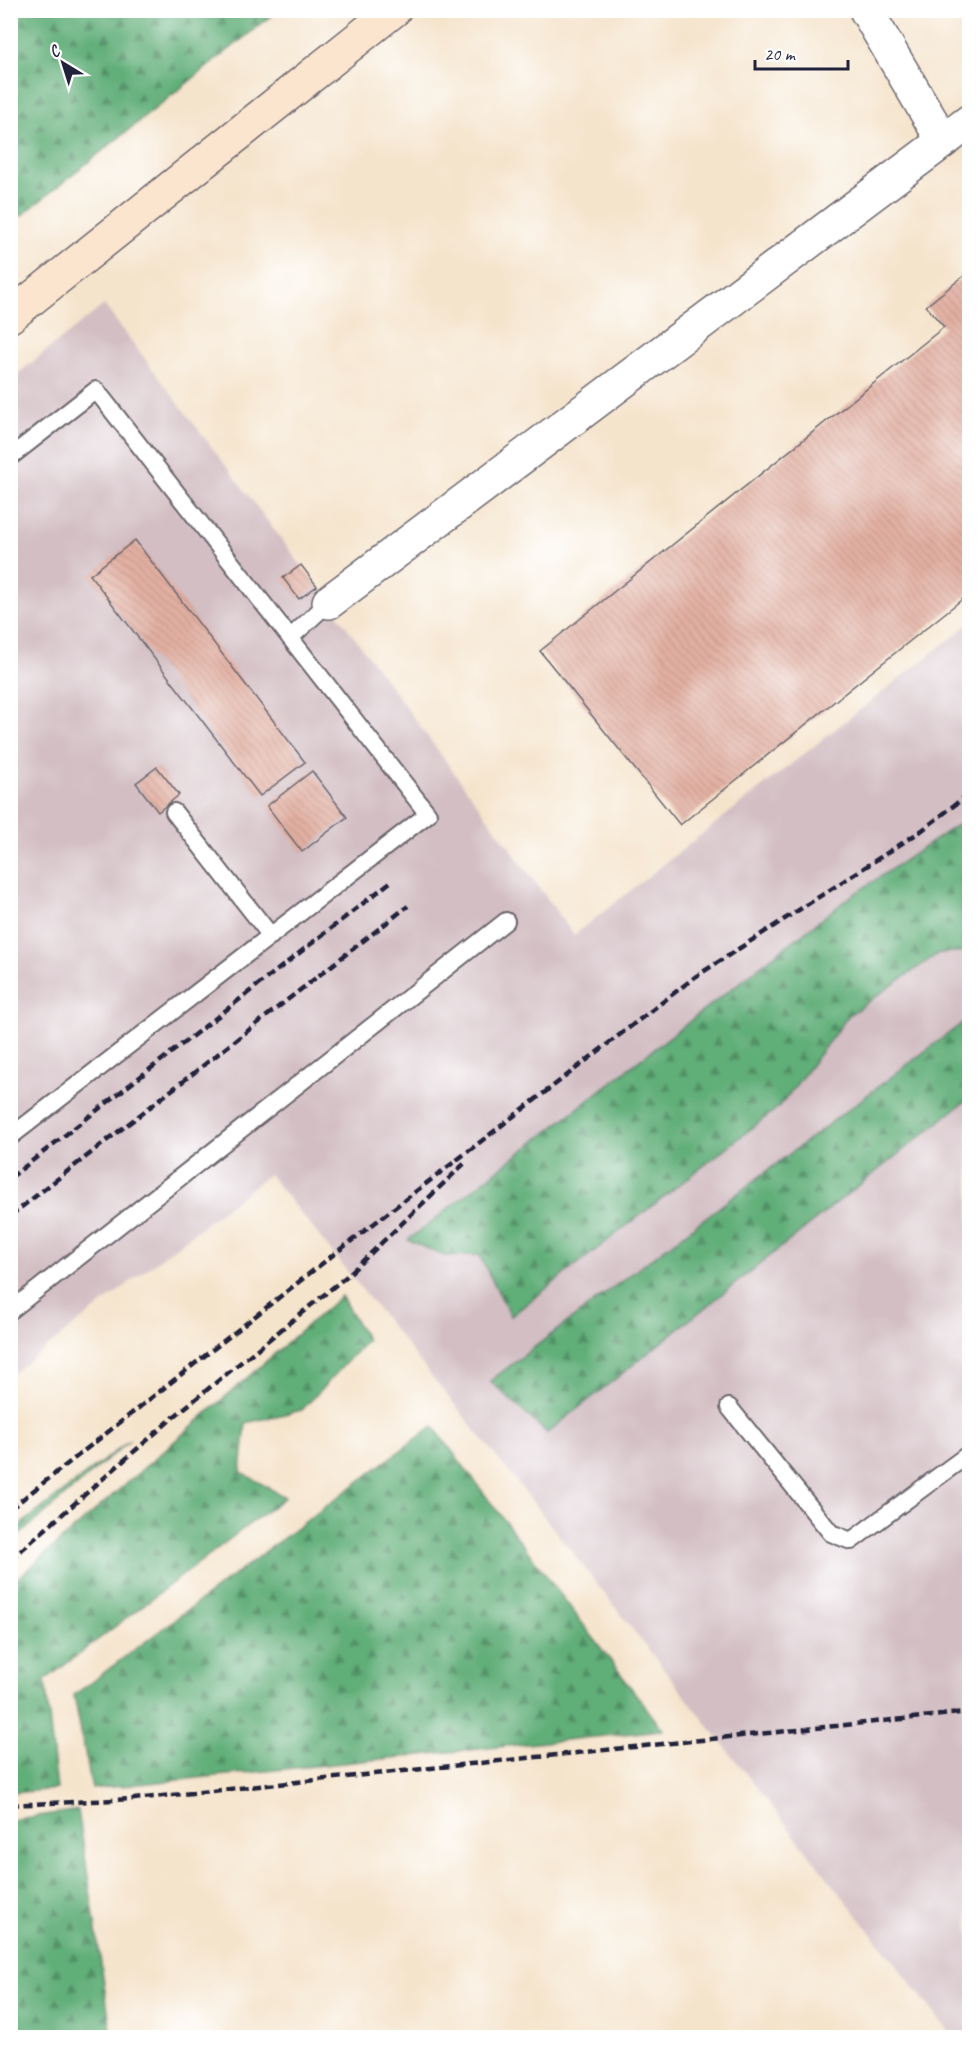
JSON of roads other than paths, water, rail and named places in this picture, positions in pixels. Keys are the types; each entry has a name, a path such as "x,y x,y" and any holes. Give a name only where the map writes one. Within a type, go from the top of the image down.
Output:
{"main road":[{"path":"10,316 394,10"}],"street":[{"path":"866,10 943,141"},
{"path":"329,602 969,121"}],"lane":[{"path":"10,457 96,390 428,814 10,1137"},
{"path":"290,638 329,602"},
{"path":"174,812 271,936"},
{"path":"10,1311 506,921"},
{"path":"729,1407 831,1533 850,1541 969,1453"}],"railway":[{"path":"10,1509 333,1255 695,977 921,831 970,793"},
{"path":"10,1178 393,880"},
{"path":"10,1216 408,906"},
{"path":"10,1560 176,1415 347,1276 467,1161"},
{"path":"10,1805 134,1799 970,1712"}]}
